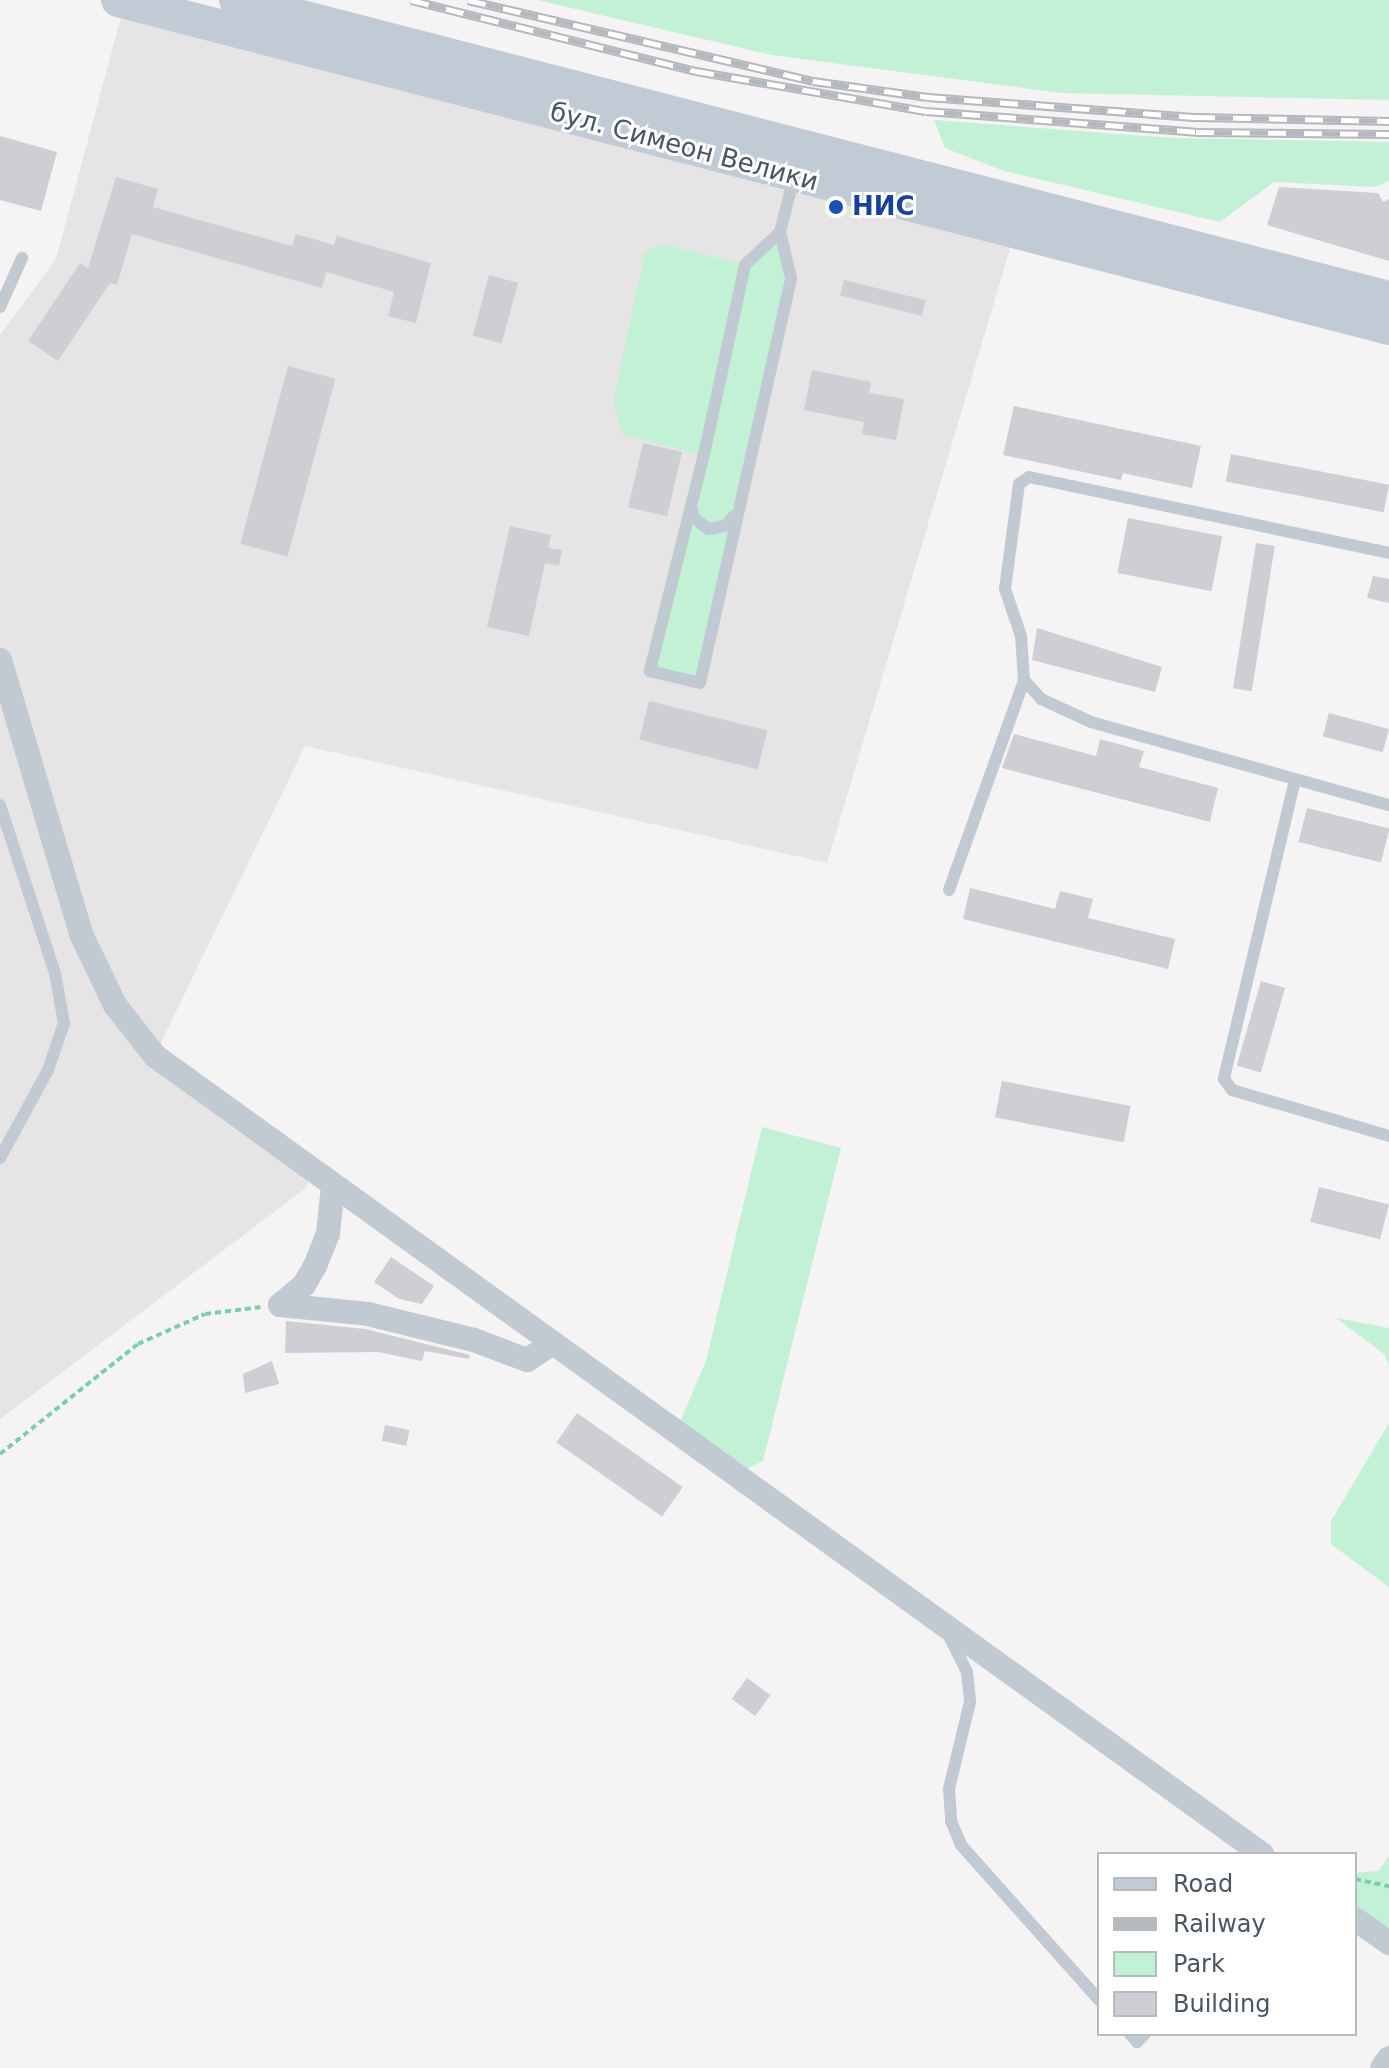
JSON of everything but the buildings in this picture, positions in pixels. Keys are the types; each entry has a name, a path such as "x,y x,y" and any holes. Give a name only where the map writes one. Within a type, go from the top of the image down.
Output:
{"main road":[{"name":"бул. Симеон Велики","path":"118,0 1389,298"},
{"name":"бул. Симеон Велики","path":"236,0 1389,328"}],"street":[{"path":"0,660 81,934 115,1005 155,1056 939,1616 1259,1852"},
{"path":"280,1305 304,1285 315,1266 328,1233 333,1186"},
{"path":"280,1305 368,1314 474,1340 527,1360 553,1343"},
{"path":"1357,1920 1389,1943"},
{"path":"1382,2068 1389,2058"}],"lane":[{"path":"780,232 745,265 691,507 650,671 700,683 734,516 791,278 780,232 798,161"},
{"path":"0,307 22,258"},
{"path":"949,890 1024,680 1021,636 1005,589 1019,484 1029,477 1389,553"},
{"path":"691,507 694,518 708,529 725,526 734,516"},
{"path":"1024,680 1041,699 1091,722 1389,805"},
{"path":"1295,780 1224,1079 1232,1090 1389,1136"},
{"path":"0,805 55,973 64,1023 48,1070 0,1158"},
{"path":"939,1616 967,1672 970,1702 949,1789 956,1833 961,1845 1097,1998"}],"path":[{"path":"0,1454 138,1344 205,1314 280,1305"},
{"path":"1357,1879 1389,1886"}],"shaded area":[{"path":"125,2 1015,232 827,863 305,746 155,1055 312,1171 306,1188 0,1419 0,335 56,259"}],"green space":[{"path":"537,0 1389,0 1389,100 1061,93 772,55"},
{"path":"934,120 1172,138 1389,142 1389,181 1375,187 1274,182 1220,222 1004,171 945,148"},
{"path":"780,232 791,278 700,683 650,671 704,455 623,435 613,402 645,252 662,244 744,264"},
{"path":"762,1127 841,1148 763,1461 739,1472 677,1429 706,1361"},
{"path":"1336,1318 1389,1328 1389,1365 1384,1354"},
{"path":"1389,1423 1389,1587 1331,1544 1331,1521"},
{"path":"1389,1856 1389,1943 1357,1920 1357,1873 1379,1871"}],"railway":[{"path":"411,0 696,71 926,111 1196,132 1389,134"},
{"path":"468,0 813,81 928,97 1197,117 1389,121"}],"place":[{"name":"НИС","path":"836,207"}]}
